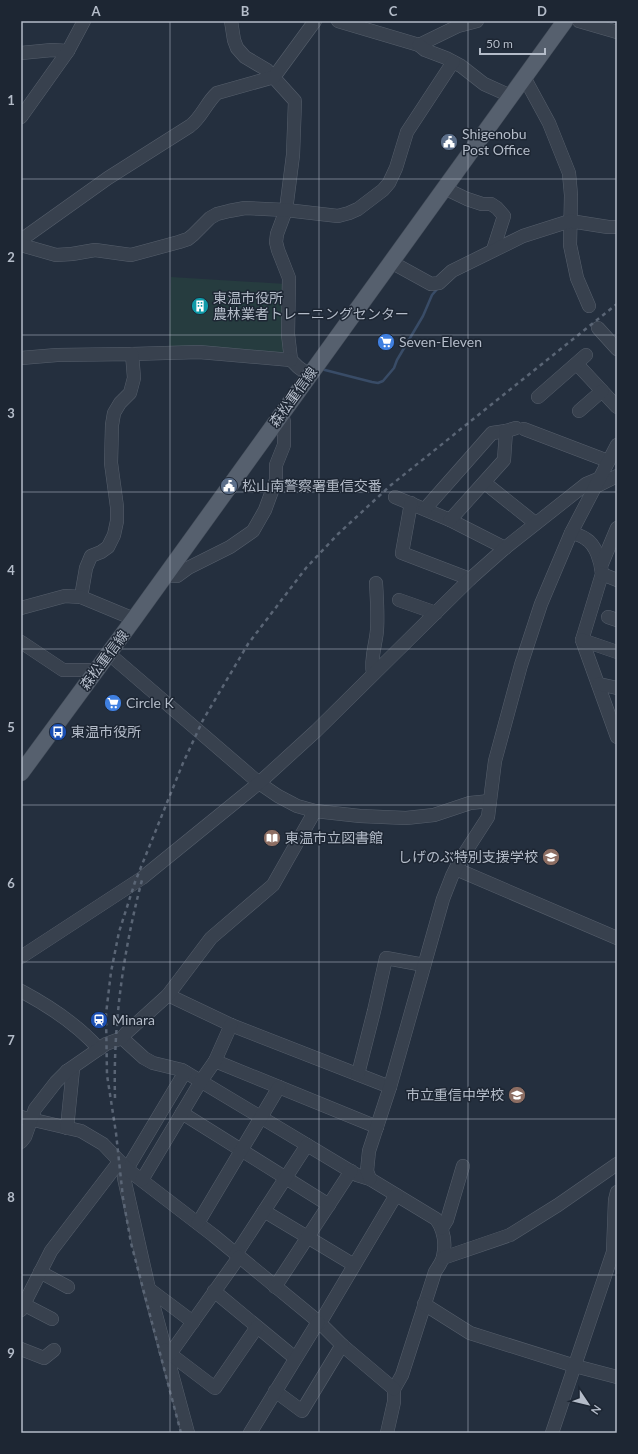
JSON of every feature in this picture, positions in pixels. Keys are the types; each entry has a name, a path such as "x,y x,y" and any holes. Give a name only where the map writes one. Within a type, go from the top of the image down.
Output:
{"main road":[{"name":"森松重信線","path":"21,773 95,670 134,619 565,21"}],"street":[{"path":"21,117 68,51 84,21"},
{"path":"231,21 237,48 245,57 267,70 295,101 293,155 286,210 277,234 276,242 289,278 288,334 291,360 310,375"},
{"path":"21,240 108,178 197,121 211,99 217,93 274,77 315,21"},
{"path":"338,21 419,45 425,50 454,62 484,84 510,96"},
{"path":"419,45 458,26 477,21"},
{"path":"579,21 617,32"},
{"path":"21,53 52,50 68,51"},
{"path":"21,244 56,255 95,250 131,255 188,239 210,218 217,214 245,208 286,210 338,216 358,209 382,190 389,182 396,168 407,132 454,62"},
{"path":"524,77 549,123 569,173 571,184 570,245 577,278 589,306"},
{"path":"444,188 467,199 482,204 491,204 504,216 494,250"},
{"path":"391,262 431,284 439,283 452,271 523,236 570,221 617,227"},
{"path":"598,328 617,349"},
{"path":"21,358 57,355 199,352 291,360"},
{"path":"81,597 86,568 91,556 108,547 114,534 117,521 117,507 110,463 112,425 114,413 120,403 130,393 134,378 132,354"},
{"path":"538,397 586,355"},
{"path":"577,364 617,407"},
{"path":"579,411 602,391"},
{"path":"165,575 178,576 188,568 230,547 253,531 265,510 276,480 276,465 284,445 284,422 282,414"},
{"path":"425,509 492,433 515,429 608,461"},
{"path":"450,520 485,483 504,460 515,429"},
{"path":"370,1179 367,1171 369,1151 390,1087 443,899 467,848 480,832 488,817 495,761 521,665 541,604 571,533 607,481 608,461 617,445"},
{"path":"21,957 142,878 259,783 316,731 373,673 504,548 586,484 607,481"},
{"path":"485,483 536,523"},
{"path":"395,497 450,520 504,548"},
{"path":"411,504 402,553 470,579"},
{"path":"617,528 614,545 602,570 582,640 582,644 599,684 617,737"},
{"path":"571,533 586,538 589,541 595,550 602,570 617,580"},
{"path":"373,673 371,666 377,632 378,614 376,583"},
{"path":"21,608 65,596 81,597 134,619"},
{"path":"399,600 436,613"},
{"path":"582,640 617,652"},
{"path":"21,642 63,670 95,670"},
{"path":"108,653 259,783 278,796 297,806 360,816 406,818 434,815 470,802 490,801"},
{"path":"599,684 617,688"},
{"path":"21,1142 26,1118 56,1082 67,1071 106,1044 122,1038 168,995 211,938 273,885 315,810"},
{"path":"456,869 617,938"},
{"path":"358,1074 386,958 424,965"},
{"path":"21,991 71,1022 91,1039 99,1049"},
{"path":"168,995 231,1025 390,1087"},
{"path":"142,1180 200,1081 215,1061 231,1025"},
{"path":"122,1038 144,1058 153,1063 182,1070 350,1171 370,1179 436,1219 442,1228 444,1237 443,1258 435,1272 402,1375 394,1389 394,1402 388,1433"},
{"path":"215,1061 377,1127"},
{"path":"67,1071 73,1069 67,1128"},
{"path":"52,1319 22,1307 50,1251 123,1165 185,1072"},
{"path":"198,1223 279,1087"},
{"path":"182,1113 328,1204"},
{"path":"26,1118 81,1131 92,1136 103,1144 123,1165 198,1223 319,1322 342,1345 394,1389"},
{"path":"168,1352 214,1291 264,1211 308,1145"},
{"path":"443,1258 510,1235 558,1205 617,1164"},
{"path":"123,1165 124,1178 149,1289 168,1352 188,1433"},
{"path":"442,1228 447,1220 463,1166"},
{"path":"276,1287 350,1171"},
{"path":"552,1433 613,1252 615,1200 617,1192"},
{"path":"250,1433 396,1195"},
{"path":"264,1211 354,1265"},
{"path":"40,1272 68,1287"},
{"path":"149,1289 192,1322"},
{"path":"214,1291 295,1358"},
{"path":"424,1304 470,1333 574,1366 617,1377"},
{"path":"168,1352 215,1388 257,1327"},
{"path":"275,1391 302,1410 342,1345"},
{"path":"21,1349 44,1358 54,1350"}],"green space":[{"path":"171,277 286,284 284,356 169,350"}],"waterway":[{"path":"321,369 372,382 378,383 383,381 394,368 397,360 423,316 432,295 438,288"}],"railway":[{"path":"181,1433 131,1243 123,1198 116,1133 107,1075 106,1014 111,972 119,932 135,882 183,763 203,720 248,644 306,568 338,534 391,485 617,304"},
{"path":"115,1098 116,1043 121,988 129,934 142,880"}],"place":[{"name":"Shigenobu Post Office","path":"449,142"},
{"name":"東温市役所 農林業者トレーニングセンター","path":"200,306"},
{"name":"Seven-Eleven","path":"386,342"},
{"name":"松山南警察署重信交番","path":"229,486"},
{"name":"Circle K","path":"113,703"},
{"name":"東温市役所","path":"58,732"},
{"name":"東温市立図書館","path":"272,838"},
{"name":"しげのぶ特別支援学校","path":"551,857"},
{"name":"Minara","path":"99,1020"},
{"name":"市立重信中学校","path":"517,1095"}]}
